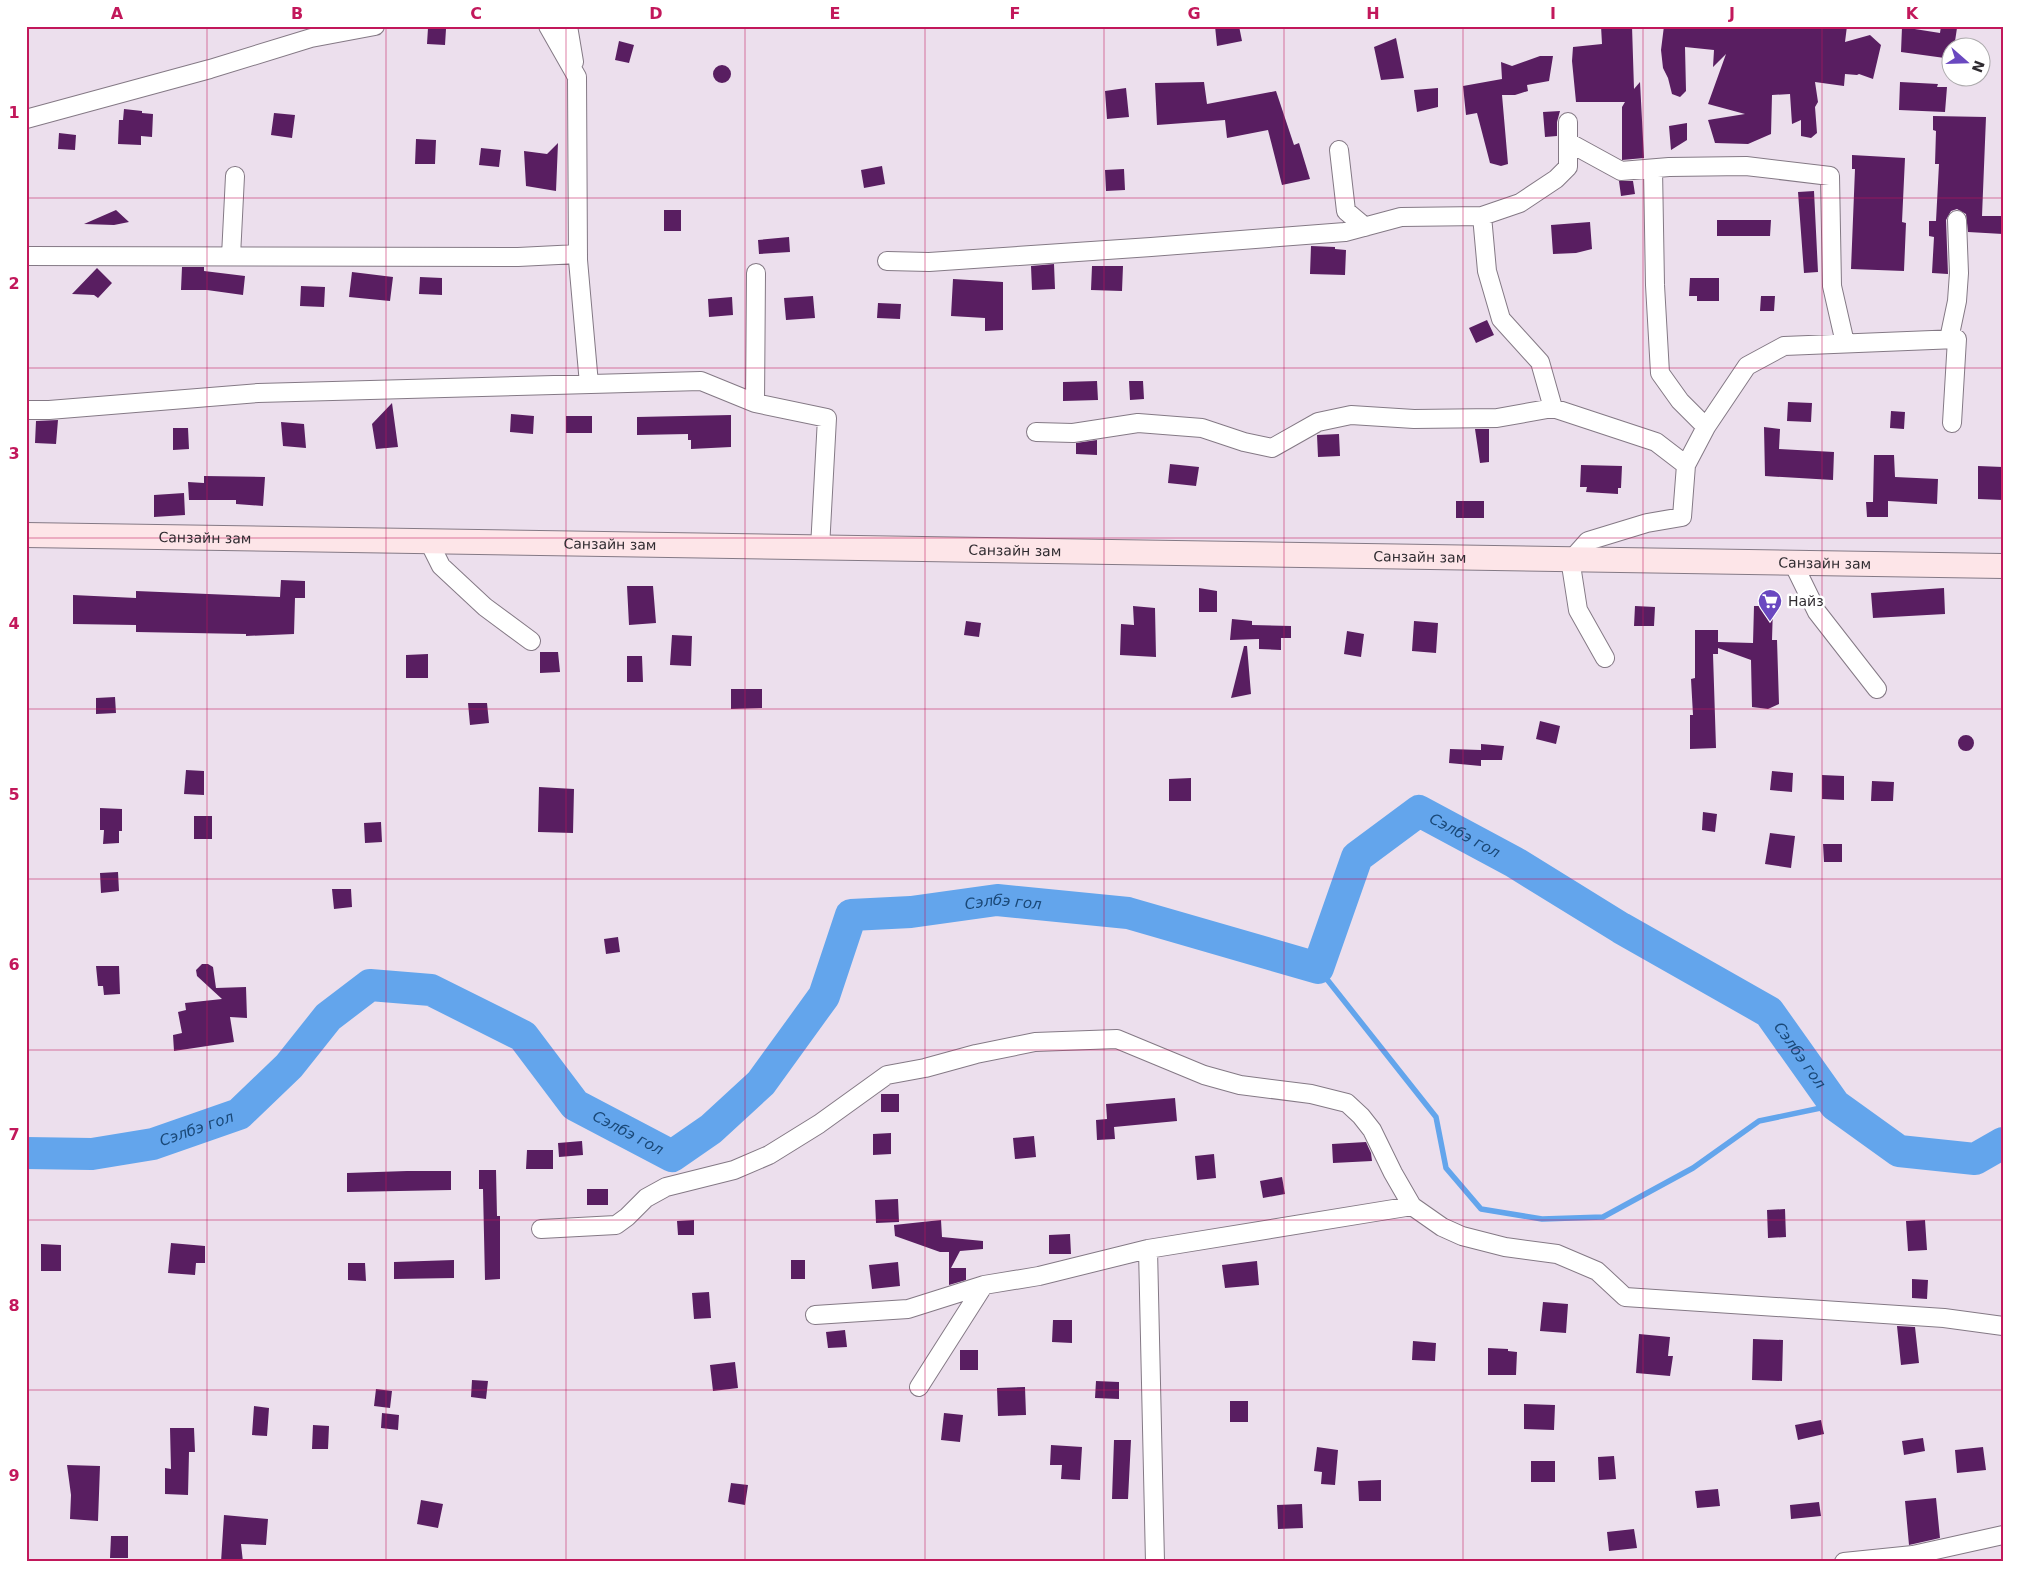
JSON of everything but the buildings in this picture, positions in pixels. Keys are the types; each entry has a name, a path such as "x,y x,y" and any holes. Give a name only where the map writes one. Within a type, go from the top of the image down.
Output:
{"main road":[{"name":"Санзайн зам","path":"26,535 2003,566"}],"street":[{"path":"26,119 311,38 375,26"},
{"path":"548,26 577,77"},
{"path":"568,26 577,77 578,254 589,384"},
{"path":"887,262 929,262 1151,247 1345,232 1401,218 1482,216 1520,203 1556,179 1568,166 1568,122"},
{"path":"1568,142 1621,171 1669,167 1746,166 1830,176 1832,286 1845,343"},
{"path":"1339,150 1346,211 1365,227"},
{"path":"1653,169 1655,285 1660,373 1680,400 1706,426"},
{"path":"231,256 235,176"},
{"path":"1482,216 1487,271 1501,318 1540,362 1553,408"},
{"path":"1949,339 1957,302 1959,273 1957,220"},
{"path":"26,256 518,257 578,254"},
{"path":"755,403 756,273"},
{"path":"1605,658 1578,610 1572,559 1588,541 1647,523 1682,517 1686,466 1706,426 1747,366 1784,346 1957,339 1952,423"},
{"path":"26,410 49,410 258,393 702,381 755,403 827,418 820,548"},
{"path":"1036,432 1073,433 1138,423 1202,428 1244,442 1272,448 1318,422 1351,416 1414,419 1497,418 1553,408 1656,442 1686,466"},
{"path":"430,542 441,566 485,607 531,641"},
{"path":"1793,563 1817,612 1877,689"},
{"path":"541,1229 616,1224 627,1217 646,1198 666,1187 734,1170 769,1155 820,1124 887,1076 1034,1042 1116,1039 1204,1075 1240,1085 1311,1094 1347,1103 1372,1130 1412,1206 1442,1227 1462,1236 1505,1247 1557,1254 1597,1271 1625,1297 1944,1318 2003,1326"},
{"path":"815,1315 908,1308 984,1285 1039,1276 1148,1248 1412,1206"},
{"path":"1148,1248 1155,1562"},
{"path":"920,1387 984,1285"},
{"path":"1844,1562 1913,1555 2003,1534"}],"waterway":[{"name":"Сэлбэ гол","path":"26,1153 92,1154 153,1144 239,1114 289,1066 328,1017 370,985 431,990 523,1036 575,1105 672,1156 711,1129 761,1083 824,996 851,915 911,912 997,900 1128,913 1318,968 1357,857 1419,811 1514,862 1621,928 1769,1012 1835,1105 1899,1151 1975,1159 2003,1143"},
{"path":"1318,968 1436,1117 1446,1168 1481,1209 1542,1219 1603,1217 1693,1168 1759,1121 1835,1105"}],"place":[{"name":"Найз","path":"1770,622"}]}
